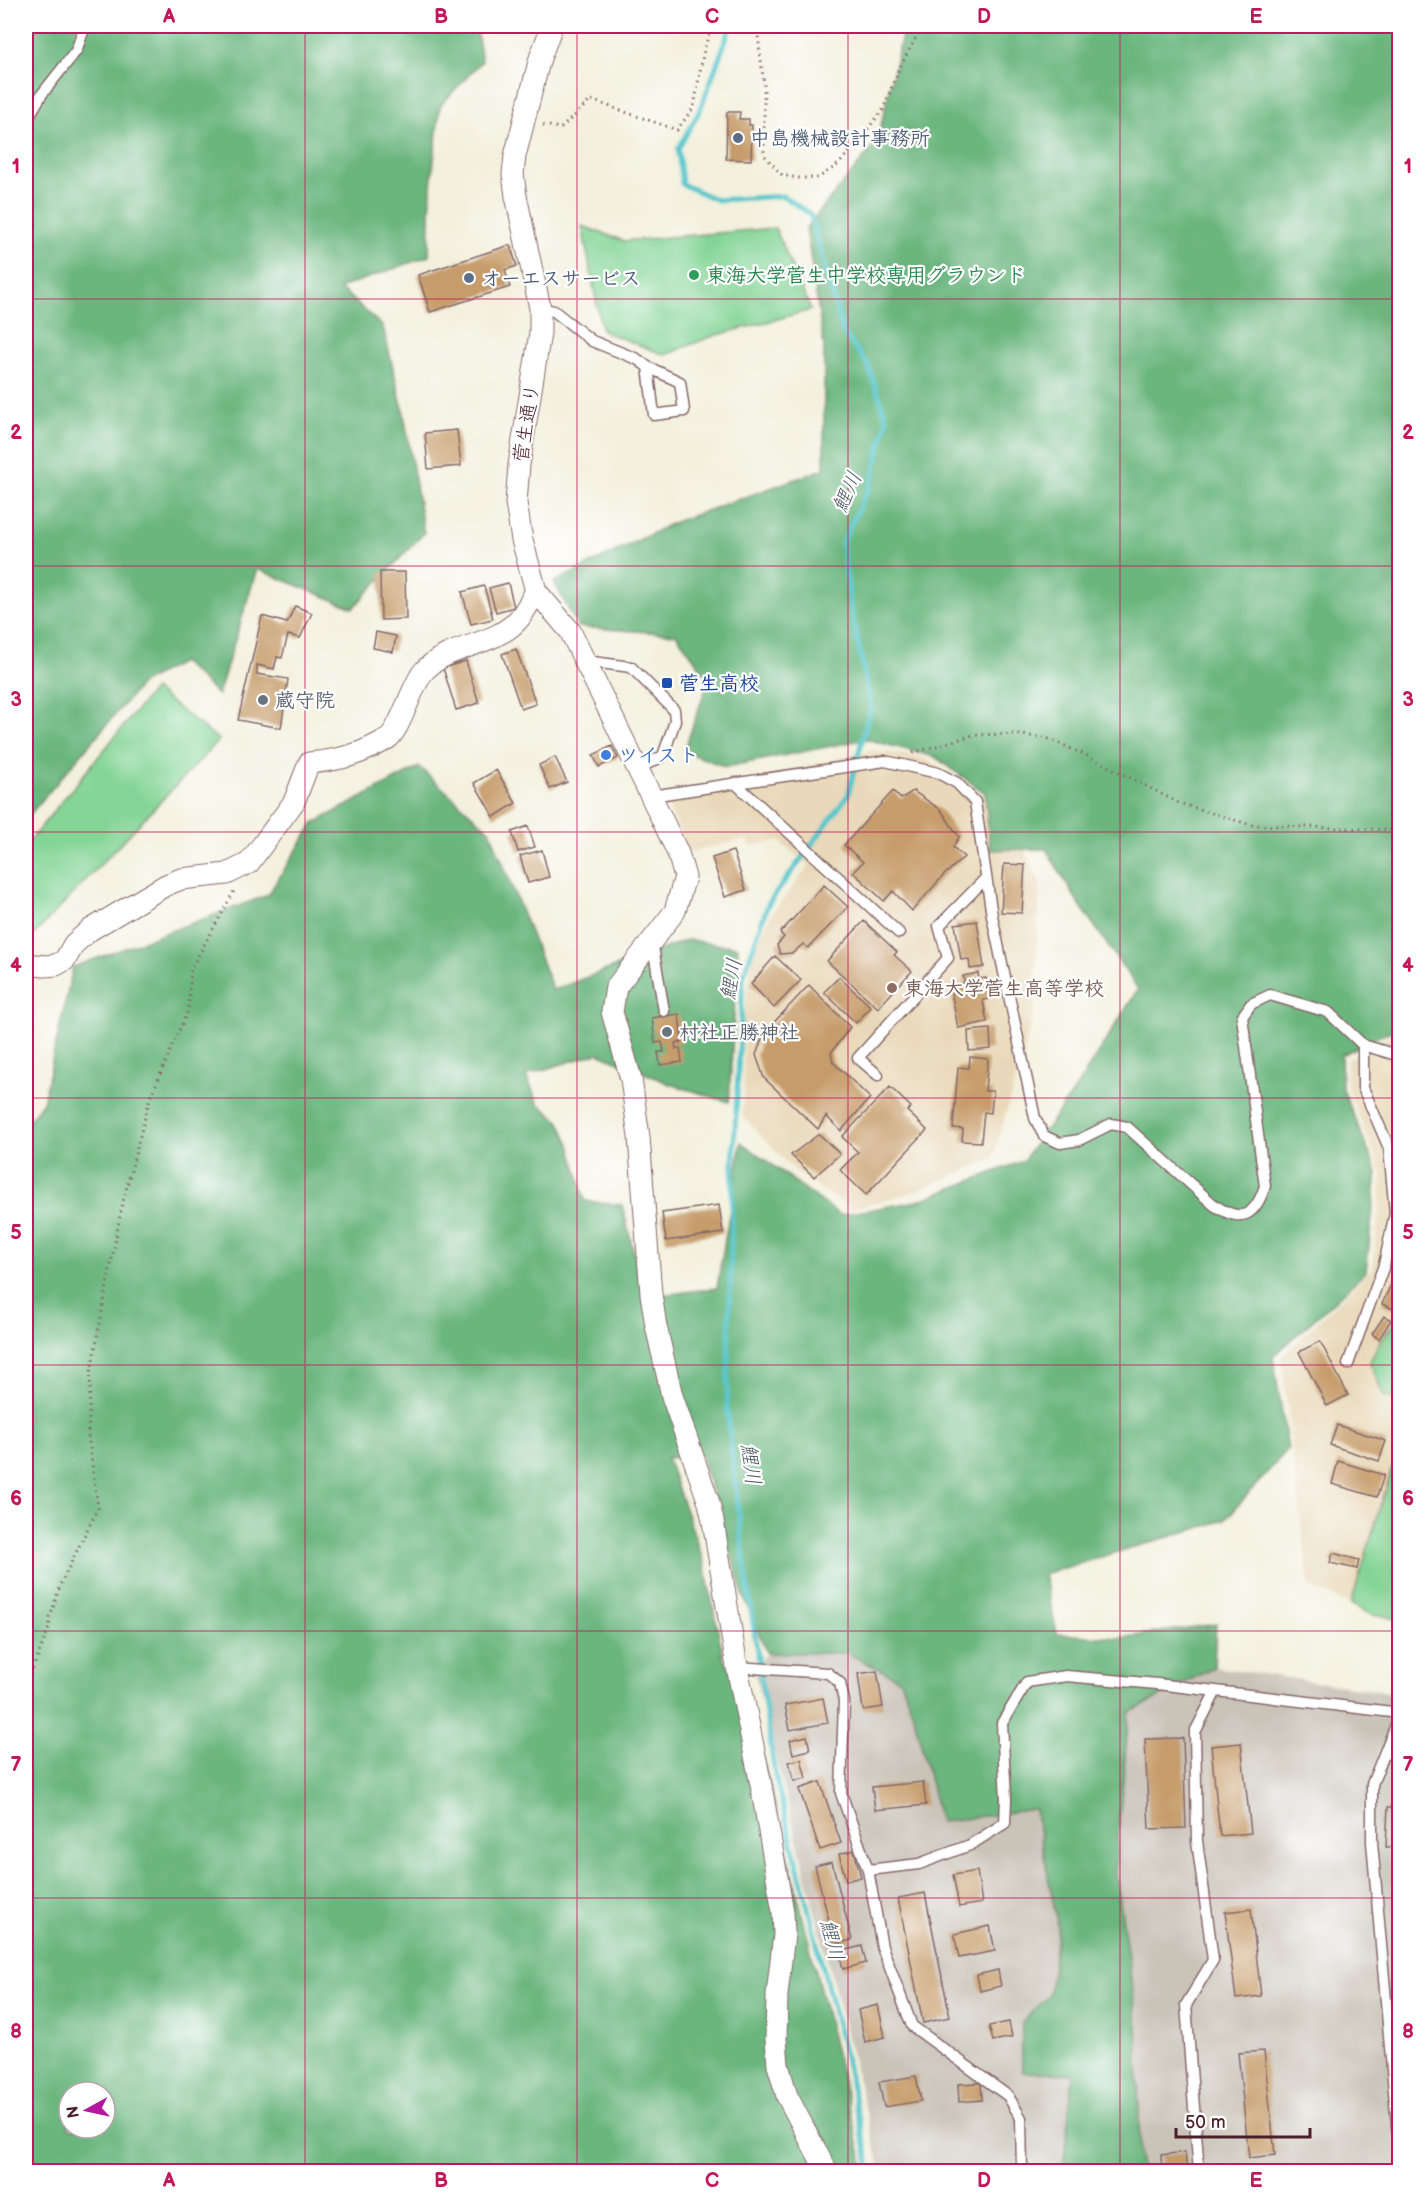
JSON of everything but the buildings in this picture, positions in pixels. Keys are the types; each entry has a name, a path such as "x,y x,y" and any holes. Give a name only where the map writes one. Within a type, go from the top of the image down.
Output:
{"street":[{"name":"菅生通り","path":"552,26 540,58 515,156 513,174 540,308 540,333 519,465 516,502 522,540 536,591 570,632 651,795 678,853 685,877 675,911 616,987 612,1012 631,1079 639,1137 651,1294 656,1326 672,1396 709,1503 742,1668 783,1912 784,1934 777,2006 778,2066 787,2096 827,2172"},
{"path":"26,964 56,965 65,960 74,944 90,930 166,885 181,879 227,874 249,863 294,802 309,763 345,759 390,737 425,669 445,657 503,632 517,621 536,591"}],"lane":[{"path":"26,122 42,94 76,51 85,26"},
{"path":"540,308 554,311 592,340 637,359 648,367 680,382 684,411 654,415 648,367"},
{"path":"585,661 631,667 674,710 675,721 663,756 637,769"},
{"path":"651,795 881,761 938,773 957,783 975,802 992,916 1035,1118 1044,1136 1060,1143 1078,1140 1111,1124 1127,1127 1228,1215 1244,1216 1259,1204 1265,1186 1242,1017 1251,1004 1270,994 1328,1012 1364,1045 1393,1054 1400,1053"},
{"path":"735,783 900,933"},
{"path":"878,1075 858,1058 948,957 939,926 986,878"},
{"path":"652,940 664,1011"},
{"path":"1348,1364 1384,1266 1395,1213 1389,1148 1363,1088 1364,1045"},
{"path":"742,1668 828,1673 840,1683 844,1701 841,1793 868,1870 882,1947 912,2026 1008,2096 1021,2118 1022,2172"},
{"path":"868,1870 919,1864 970,1845 1005,1823 1002,1723 1027,1682 1066,1676 1216,1691 1400,1714 1372,1784 1372,1842 1400,2160"},
{"path":"1199,2172 1186,2005 1213,1960 1197,1841 1195,1732 1216,1691"}],"path":[{"path":"524,122 561,128 591,100 676,130 694,107 711,26"},
{"path":"756,26 764,85 764,155 782,175 818,178 839,164 883,110 898,71 922,26"},
{"path":"881,761 974,735 1012,734 1047,738 1179,802 1251,825 1400,830"},
{"path":"26,1686 49,1628 60,1585 98,1508 88,1434 91,1371 122,1205 150,1098 188,1010 191,969 249,863"}],"shaded area":[{"name":"東海大学菅生高等学校","path":"874,750 922,757 976,790 1018,836 1040,883 1034,1013 993,1159 913,1192 852,1209 820,1189 787,1163 742,1116 743,1024 751,964 770,916 809,866 779,841 751,846 746,839 689,852 666,802"},
{"path":"1396,1032 1399,1033 1399,1618 1372,1615 1309,1586 1281,1357 1373,1268 1382,1174 1347,1087 1347,1060"},
{"path":"767,1653 847,1653 901,1680 915,1720 1035,1808 1058,1927 1049,1995 1022,2022 1022,2071 1073,2074 1064,2171 881,2171 754,1671"},
{"path":"1214,1667 1399,1694 1399,2171 1140,2171 1137,2022 1115,1867 1129,1713"}],"green space":[{"path":"26,26 476,26 482,61 440,106 431,186 429,256 340,288 383,327 403,409 424,533 353,608 257,569 218,695 182,662 142,683 26,819"},
{"path":"908,26 1399,26 1399,1028 1341,1055 1342,1087 1377,1172 1366,1272 1273,1357 1288,1449 1225,1520 1044,1574 1057,1634 1119,1638 1216,1624 1214,1667 1129,1713 1115,1867 1137,2022 1140,2171 1063,2171 1073,2074 1022,2072 1022,2022 1049,1995 1058,1927 1035,1809 940,1822 915,1720 901,1680 847,1653 767,1653 743,1595 701,1455 667,1458 704,1562 724,1660 741,1681 771,1788 865,2171 26,2171 26,1125 43,1102 73,967 268,895 314,823 419,767 490,831 553,990 687,940 738,947 729,1102 670,1084 598,1053 526,1075 538,1103 560,1122 570,1144 585,1201 622,1205 645,1297 717,1288 741,1142 840,1215 918,1201 1023,1161 1076,1088 1138,989 1076,899 1046,849 990,850 985,793 935,757 866,739 726,767 684,751 709,679 676,634 578,627 554,582 675,522 824,469 824,347 806,228 877,142 903,31"},
{"name":"東海大学菅生中学校専用グラウンド","path":"582,226 624,241 775,228 811,310 710,337 665,355 602,331"},
{"path":"154,689 219,740 26,943 26,845"},
{"path":"1399,1316 1399,1400 1384,1396 1370,1362 1381,1340"},
{"path":"1399,1445 1399,1618 1372,1615 1351,1604"}],"waterway":[{"name":"鯉川","path":"731,26 700,110 678,149 682,184 717,200 783,196 810,214 843,332 868,365 887,420 872,481 842,543 851,609 871,706 848,795 768,904 743,977 733,1168 727,1409 744,1560 775,1775 844,2052 871,2172"}],"place":[{"name":"中島機械設計事務所","path":"738,138"},
{"name":"東海大学菅生中学校専用グラウンド","path":"694,275"},
{"name":"オーエスサービス","path":"469,278"},
{"name":"菅生高校","path":"667,683"},
{"name":"蔵守院","path":"263,700"},
{"name":"ツイスト","path":"606,755"},
{"name":"東海大学菅生高等学校","path":"892,988"},
{"name":"村社正勝神社","path":"667,1032"}]}
